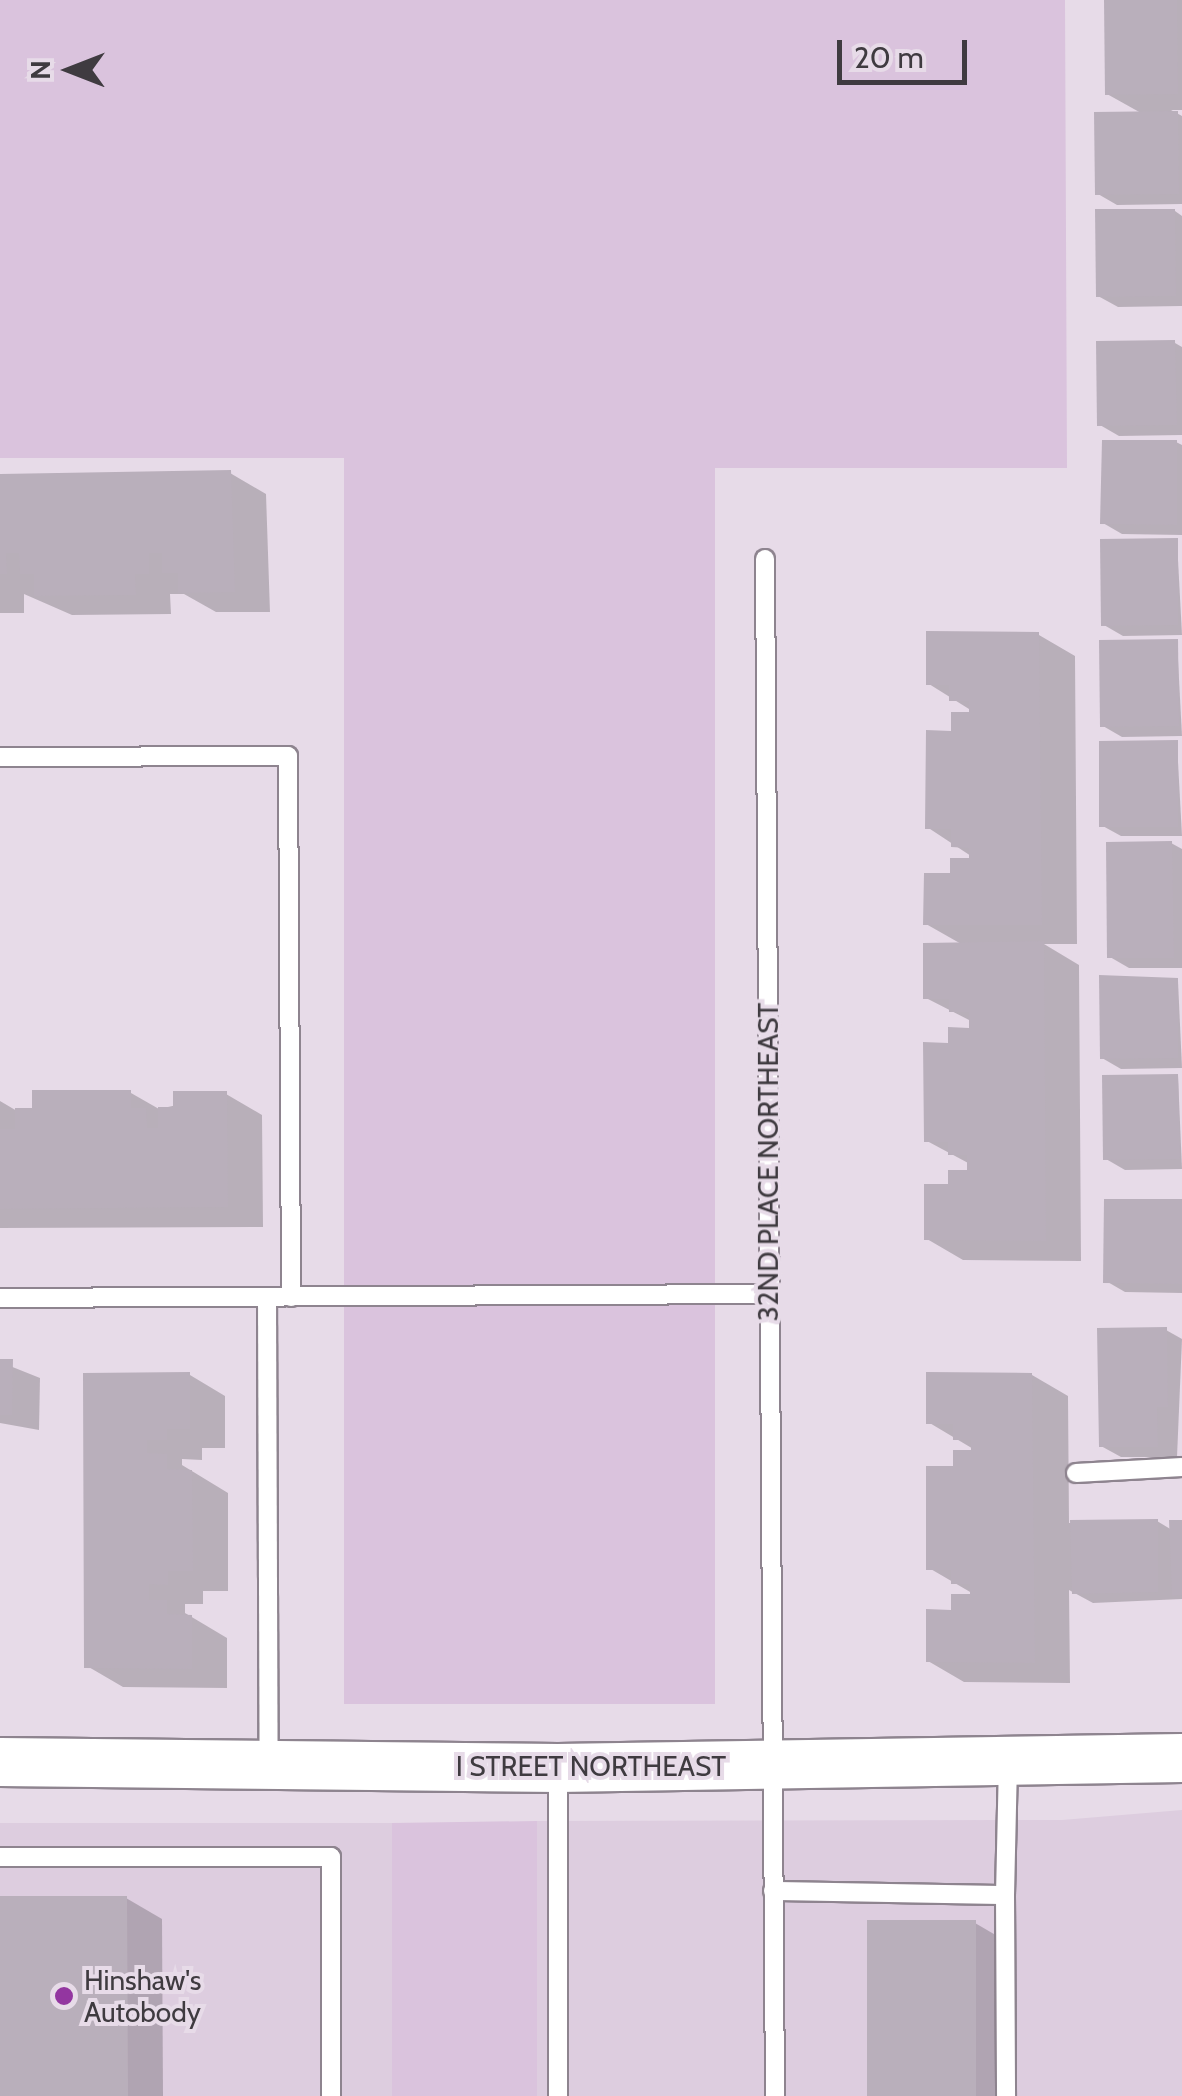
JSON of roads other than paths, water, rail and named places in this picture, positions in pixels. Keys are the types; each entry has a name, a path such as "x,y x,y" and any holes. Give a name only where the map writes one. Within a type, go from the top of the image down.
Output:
{"street":[{"name":"I STREET NORTHEAST","path":"0,1762 558,1768 1182,1758"}],"lane":[{"name":"32ND PLACE NORTHEAST","path":"765,559 776,2096"},
{"path":"0,757 288,756 291,1297"},
{"path":"0,1298 769,1294"},
{"path":"267,1297 269,1765"},
{"path":"1076,1472 1182,1467"},
{"path":"1006,2096 1008,1763"},
{"path":"558,1768 558,2096"},
{"path":"0,1856 330,1856 330,2096"},
{"path":"773,1891 1005,1894"}],"place":[{"name":"Hinshaw's Autobody","path":"64,1996"}]}
